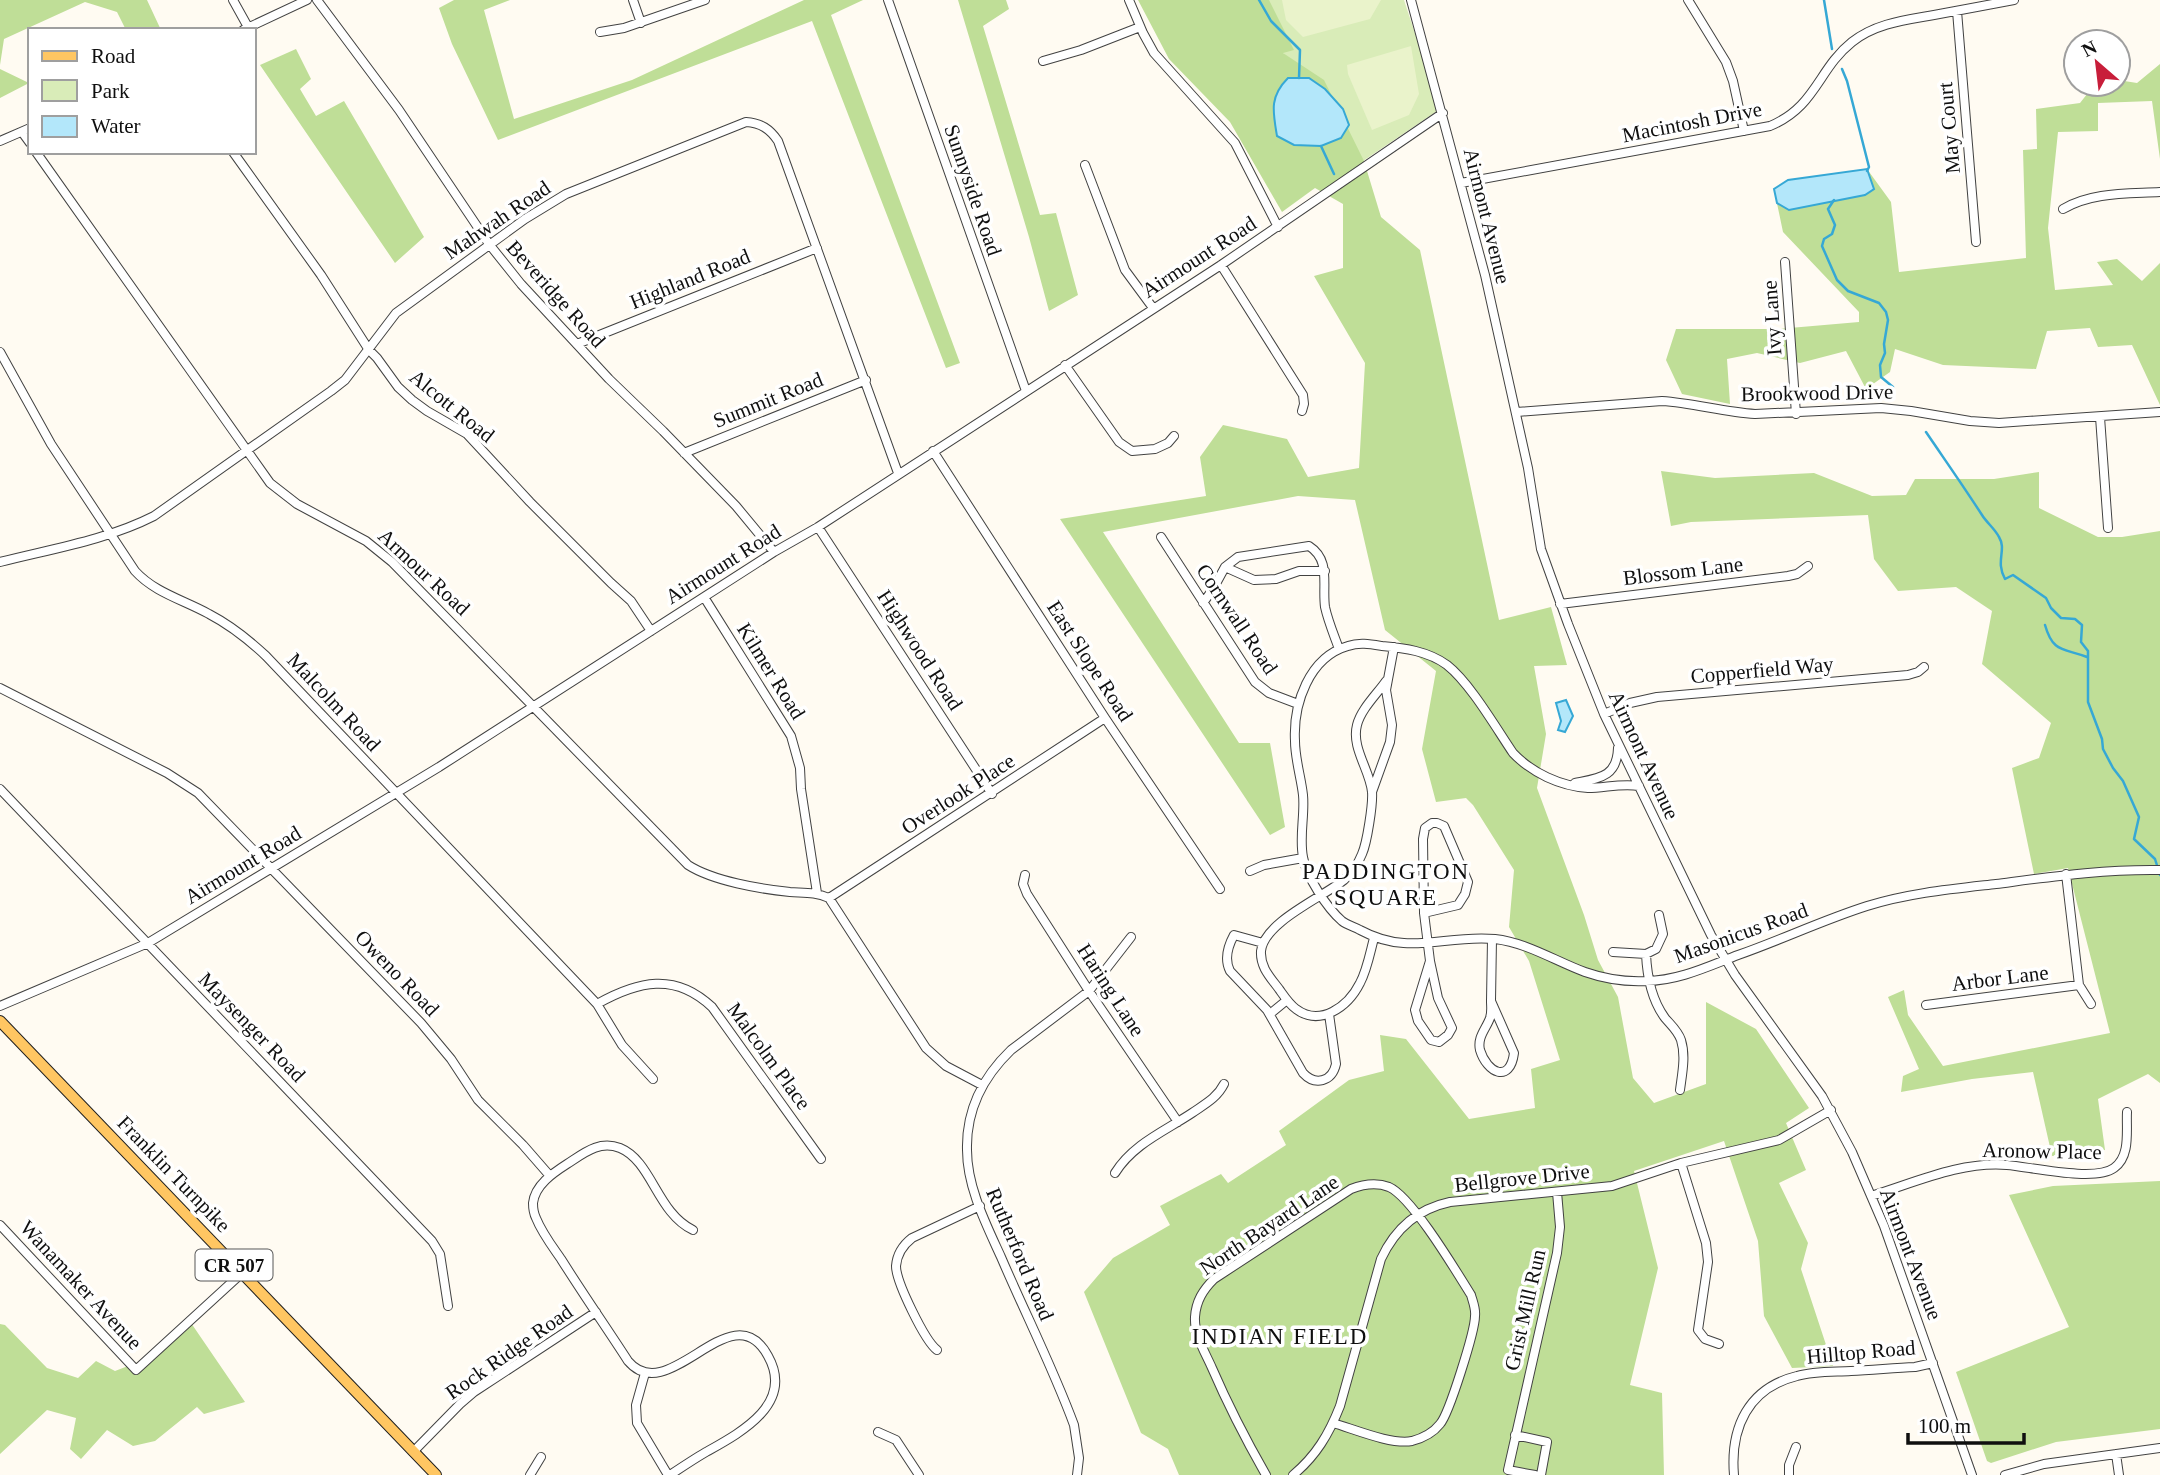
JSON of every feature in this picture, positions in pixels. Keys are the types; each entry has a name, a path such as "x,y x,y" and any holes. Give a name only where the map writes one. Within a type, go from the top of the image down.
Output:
{"main road":[{"name":"Franklin Turnpike","path":"0,1021 436,1475"}],"street":[{"path":"233,0 245,28"},
{"path":"247,28 307,0"},
{"name":"Beveridge Road","path":"317,0 399,110 489,244 521,284 736,506 774,552"},
{"path":"633,0 641,23"},
{"path":"600,33 641,23 705,0"},
{"name":"Sunnyside Road","path":"888,0 1026,391"},
{"path":"1129,0 1154,53 1236,142 1278,227"},
{"name":"Airmont Avenue","path":"1411,0 1443,113 1517,412 1531,479 1541,549 1560,604 1604,714 1711,936 1831,1110 1852,1152 1884,1226 1972,1475"},
{"path":"1688,0 1726,62 1744,131"},
{"name":"Macintosh Drive","path":"1461,183 1770,126 1791,115 1811,96 1843,50 1865,33 1889,23 2014,0"},
{"name":"May Court","path":"1957,10 1976,242"},
{"path":"1043,61 1081,50 1140,27"},
{"name":"Airmount Road","path":"0,1006 148,943 396,793 774,552 818,527 1221,265 1443,113"},
{"name":"Mahwah Road","path":"0,562 109,534 154,516 345,380 396,313 525,219 566,194 746,122 769,130 778,141 898,473"},
{"path":"0,141 26,130"},
{"name":"Armour Road","path":"37,154 270,483 298,504 366,541 392,562 678,856 698,871 719,880 791,892 817,893 829,898"},
{"name":"Alcott Road","path":"234,154 321,275 369,350 398,387 427,411 467,434 530,502 624,593 651,631"},
{"path":"1086,165 1125,270 1153,308"},
{"path":"2063,209 2078,200 2094,197 2160,192"},
{"name":"Highland Road","path":"577,344 817,247"},
{"name":"Ivy Lane","path":"1785,262 1797,414"},
{"path":"1221,265 1303,394 1302,411"},
{"name":"Malcolm Road","path":"0,352 44,432 109,534 143,580 231,626 259,649 597,1003 622,1045 653,1079"},
{"path":"1065,365 1119,442 1132,451 1155,449 1168,443 1174,436"},
{"name":"Summit Road","path":"684,453 866,380"},
{"name":"Brookwood Drive","path":"1517,412 1661,401 1736,412 1797,414 1881,408 1999,423 2160,412"},
{"path":"2100,417 2108,528"},
{"name":"East Slope Road","path":"933,451 1105,718 1220,889"},
{"name":"Highwood Road","path":"818,527 992,794"},
{"name":"Cornwall Road","path":"1161,537 1255,682 1269,694 1298,704"},
{"path":"1203,603 1225,567 1238,557 1309,546 1317,551 1325,571 1326,608 1339,649 1361,643 1427,654 1457,674 1523,764 1547,778 1586,788 1639,786"},
{"name":"Blossom Lane","path":"1560,604 1788,576 1797,574 1808,566"},
{"path":"1225,567 1250,579 1264,581 1299,571 1325,571"},
{"name":"Kilmer Road","path":"704,597 791,736 800,768 817,893"},
{"path":"1374,938 1362,981 1356,991 1329,1014 1315,1017 1295,1008 1287,1000 1266,972 1261,960 1266,937 1284,920 1345,879 1354,870 1366,846 1372,792 1390,742 1392,725 1387,706 1386,681 1394,647"},
{"name":"Masonicus Road","path":"1339,649 1319,665 1301,693 1295,718 1295,745 1303,793 1303,858 1329,907 1343,921 1374,938 1394,943 1492,939 1530,947 1598,976 1617,981 1649,981 1685,974 1896,898 2066,874 2157,870"},
{"name":"Copperfield Way","path":"1604,714 1630,703 1657,697 1908,675 1924,667"},
{"path":"1372,792 1356,739 1356,730 1364,712 1386,681"},
{"name":"Oweno Road","path":"0,688 184,783 198,793 428,1031 451,1059 478,1100 550,1176"},
{"name":"Overlook Place","path":"829,898 1105,718"},
{"path":"1569,784 1596,779 1614,768 1618,760 1619,745"},
{"name":"Maysenger Road","path":"0,789 432,1241 440,1254 447,1306"},
{"path":"1424,913 1458,905 1468,888 1466,876 1444,826 1437,823 1428,825 1423,833 1424,913 1430,961 1438,998 1452,1028 1439,1042 1431,1040 1418,1021 1415,1010 1430,961"},
{"path":"1250,872 1264,865 1303,858"},
{"name":"Haring Lane","path":"1025,874 1023,884 1027,894 1178,1122"},
{"path":"2066,874 2079,985 2091,1004"},
{"path":"829,898 926,1048 946,1066 982,1085"},
{"path":"1614,952 1646,954 1656,949 1663,934 1659,915"},
{"path":"1263,943 1234,935 1227,959 1230,971 1261,1001 1303,1073 1316,1082 1327,1079 1335,1070 1329,1014"},
{"name":"Rutherford Road","path":"1077,1475 1079,1458 1074,1425 971,1182 967,1151 969,1122 982,1085 991,1071 1010,1050 1089,991 1131,937"},
{"path":"1491,1001 1514,1053 1508,1069 1499,1073 1489,1067 1479,1046 1489,1020 1492,939"},
{"path":"1646,954 1649,981 1658,1006 1681,1040 1684,1054 1680,1090"},
{"name":"Malcolm Place","path":"597,1003 625,990 659,983 684,988 704,999 821,1159"},
{"name":"Arbor Lane","path":"1926,1005 2079,985"},
{"path":"1270,1014 1287,1000"},
{"path":"1115,1173 1138,1146 1215,1097 1224,1084"},
{"name":"Bellgrove Drive","path":"1293,1475 1312,1457 1340,1406 1381,1259 1392,1238 1418,1214 1450,1202 1612,1186 1681,1163 1779,1140 1831,1110"},
{"name":"Aronow Place","path":"1871,1196 1961,1168 1980,1165 2006,1165 2083,1174 2110,1171 2124,1157 2127,1112"},
{"path":"645,1373 636,1405 637,1423 669,1475 755,1422 773,1392 772,1363 763,1347 741,1336 717,1341 660,1373 638,1370 628,1361 536,1219 533,1203 535,1195 550,1176 590,1149 617,1146 637,1161 671,1214 693,1230"},
{"path":"1681,1163 1706,1243 1708,1262 1699,1330 1705,1339 1719,1344"},
{"name":"North Bayard Lane","path":"1266,1475 1229,1406 1198,1334 1195,1315 1201,1295 1214,1279 1343,1194 1370,1184 1388,1187 1407,1201 1418,1214 1466,1287 1474,1305 1475,1325 1447,1412 1432,1432 1415,1440 1396,1441 1333,1423"},
{"name":"Grist Mill Run","path":"1535,1475 1508,1469 1557,1253 1560,1227 1557,1192"},
{"path":"937,1350 927,1341 900,1282 897,1274 898,1257 912,1238 980,1206"},
{"name":"Wanamaker Avenue","path":"0,1225 136,1370 242,1273"},
{"name":"Rock Ridge Road","path":"414,1452 474,1392 596,1312"},
{"name":"Hilltop Road","path":"1734,1475 1733,1445 1741,1420 1755,1399 1776,1383 1811,1373 1916,1367 1933,1363"},
{"path":"878,1432 896,1440 919,1475"},
{"path":"1515,1435 1548,1442 1541,1475"},
{"path":"1789,1475 1789,1465 1796,1447"},
{"path":"2005,1475 2044,1464 2160,1448"},
{"path":"2116,1454 2119,1475"},
{"path":"530,1475 541,1457"}],"green space":[{"path":"0,0 147,0 160,28 125,28 117,12 85,2 4,39 0,65"},
{"path":"454,0 510,0 484,10 514,119 632,80 804,0 863,0 831,15 960,363 946,368 812,21 498,140 452,44 439,8"},
{"path":"958,0 1006,0 1009,9 983,26 1040,215 1056,213 1078,295 1049,311 1029,237"},
{"path":"1138,0 1269,0 1294,50 1283,53 1324,80 1364,161 1381,217 1420,250 1499,620 1551,607 1567,665 1534,666 1546,734 1537,788 1598,960 1618,997 1633,1078 1654,1103 1706,1084 1706,1002 1756,1029 1809,1108 1786,1123 1806,1170 1779,1183 1808,1243 1801,1269 1833,1366 1792,1368 1764,1316 1758,1241 1724,1141 1634,1171 1658,1268 1630,1385 1662,1393 1664,1475 1179,1475 1168,1449 1141,1433 1084,1292 1113,1258 1170,1225 1160,1206 1221,1174 1228,1183 1286,1145 1279,1131 1349,1080 1384,1071 1380,1035 1406,1039 1469,1119 1535,1108 1531,1069 1560,1060 1529,961 1509,927 1514,870 1466,798 1436,802 1422,749 1436,671 1385,630 1355,500 1298,496 1103,532 1239,743 1270,743 1285,827 1270,835 1060,519 1206,496 1200,457 1223,425 1287,439 1308,477 1359,468 1365,363 1314,276 1343,268 1343,204 1315,188 1282,212 1230,122 1169,59"},
{"path":"1267,0 1404,0 1440,109 1363,161 1283,53"},
{"path":"1282,0 1381,0 1370,19 1303,37 1286,20"},
{"path":"1411,46 1419,94 1409,115 1372,130 1348,74 1347,65"},
{"path":"296,49 311,79 300,89 316,116 344,101 424,237 395,263 260,65"},
{"path":"2160,64 2160,159 2152,101 2098,103 2098,131 2058,132 2048,228 2055,290 2113,285 2097,262 2117,259 2142,281 2160,263 2160,405 2132,345 2098,347 2090,328 2047,331 2036,369 1943,365 1895,349 1890,372 1866,389 1846,351 1800,363 1757,353 1727,359 1730,404 1682,394 1666,360 1676,329 1778,329 1859,322 1859,312 1783,232 1774,189 1788,180 1867,169 1891,202 1899,272 2026,258 2023,150 2037,149 2036,109 2080,103 2084,98 2132,98 2132,82 2137,83"},
{"path":"0,69 28,83 28,84 0,98"},
{"path":"1661,471 1715,478 1814,473 1872,496 1906,495 1915,479 1994,479 2039,472 2039,508 2098,537 2122,537 2160,531 2160,1083 2148,1074 2098,1099 2105,1150 2052,1156 2033,1072 1972,1079 1901,1092 1903,1076 1919,1069 1888,997 1904,990 1908,1015 1943,1066 2110,1033 2068,868 2034,874 2012,768 2039,758 2051,723 1982,664 1992,611 1956,587 1898,591 1874,559 1868,515 1691,522 1671,526"},
{"path":"2160,1181 2160,1429 2056,1442 1991,1463 1987,1461 1956,1372 2069,1327 2009,1195 2053,1186"},
{"path":"189,1320 245,1402 204,1414 197,1407 155,1441 133,1446 107,1430 81,1459 70,1449 76,1418 47,1410 0,1454 0,1324 5,1325 47,1368 78,1378 96,1361 115,1371 141,1361"}],"water":[{"path":"1288,78 1309,78 1325,89 1343,109 1349,125 1341,138 1321,146 1294,145 1277,136 1275,98"},
{"path":"1867,169 1874,189 1865,195 1789,210 1777,203 1774,189 1788,180"},
{"path":"1566,700 1573,716 1565,732 1558,730 1561,721 1556,703"}],"waterway":[{"path":"1259,0 1271,21 1300,50 1299,78"},
{"path":"1824,0 1832,49"},
{"path":"1842,69 1869,167 1867,171"},
{"path":"1321,146 1334,174"},
{"path":"1834,200 1828,209 1835,225 1832,234 1824,239 1822,246 1837,280 1848,291 1879,303 1886,312 1888,320 1885,353 1880,365 1881,377 1893,387"},
{"path":"1926,432 1999,537 2002,547 2001,567 2005,579 2013,575 2046,598 2061,618 2075,619 2082,625 2081,642 2088,651 2088,702 2103,749 2123,781 2139,817 2134,839 2155,859 2160,875"},
{"path":"2045,625 2055,645 2087,657"}],"district":[{"name":"PADDINGTON SQUARE","path":"1386,884"},
{"name":"INDIAN FIELD","path":"1280,1336"}]}
